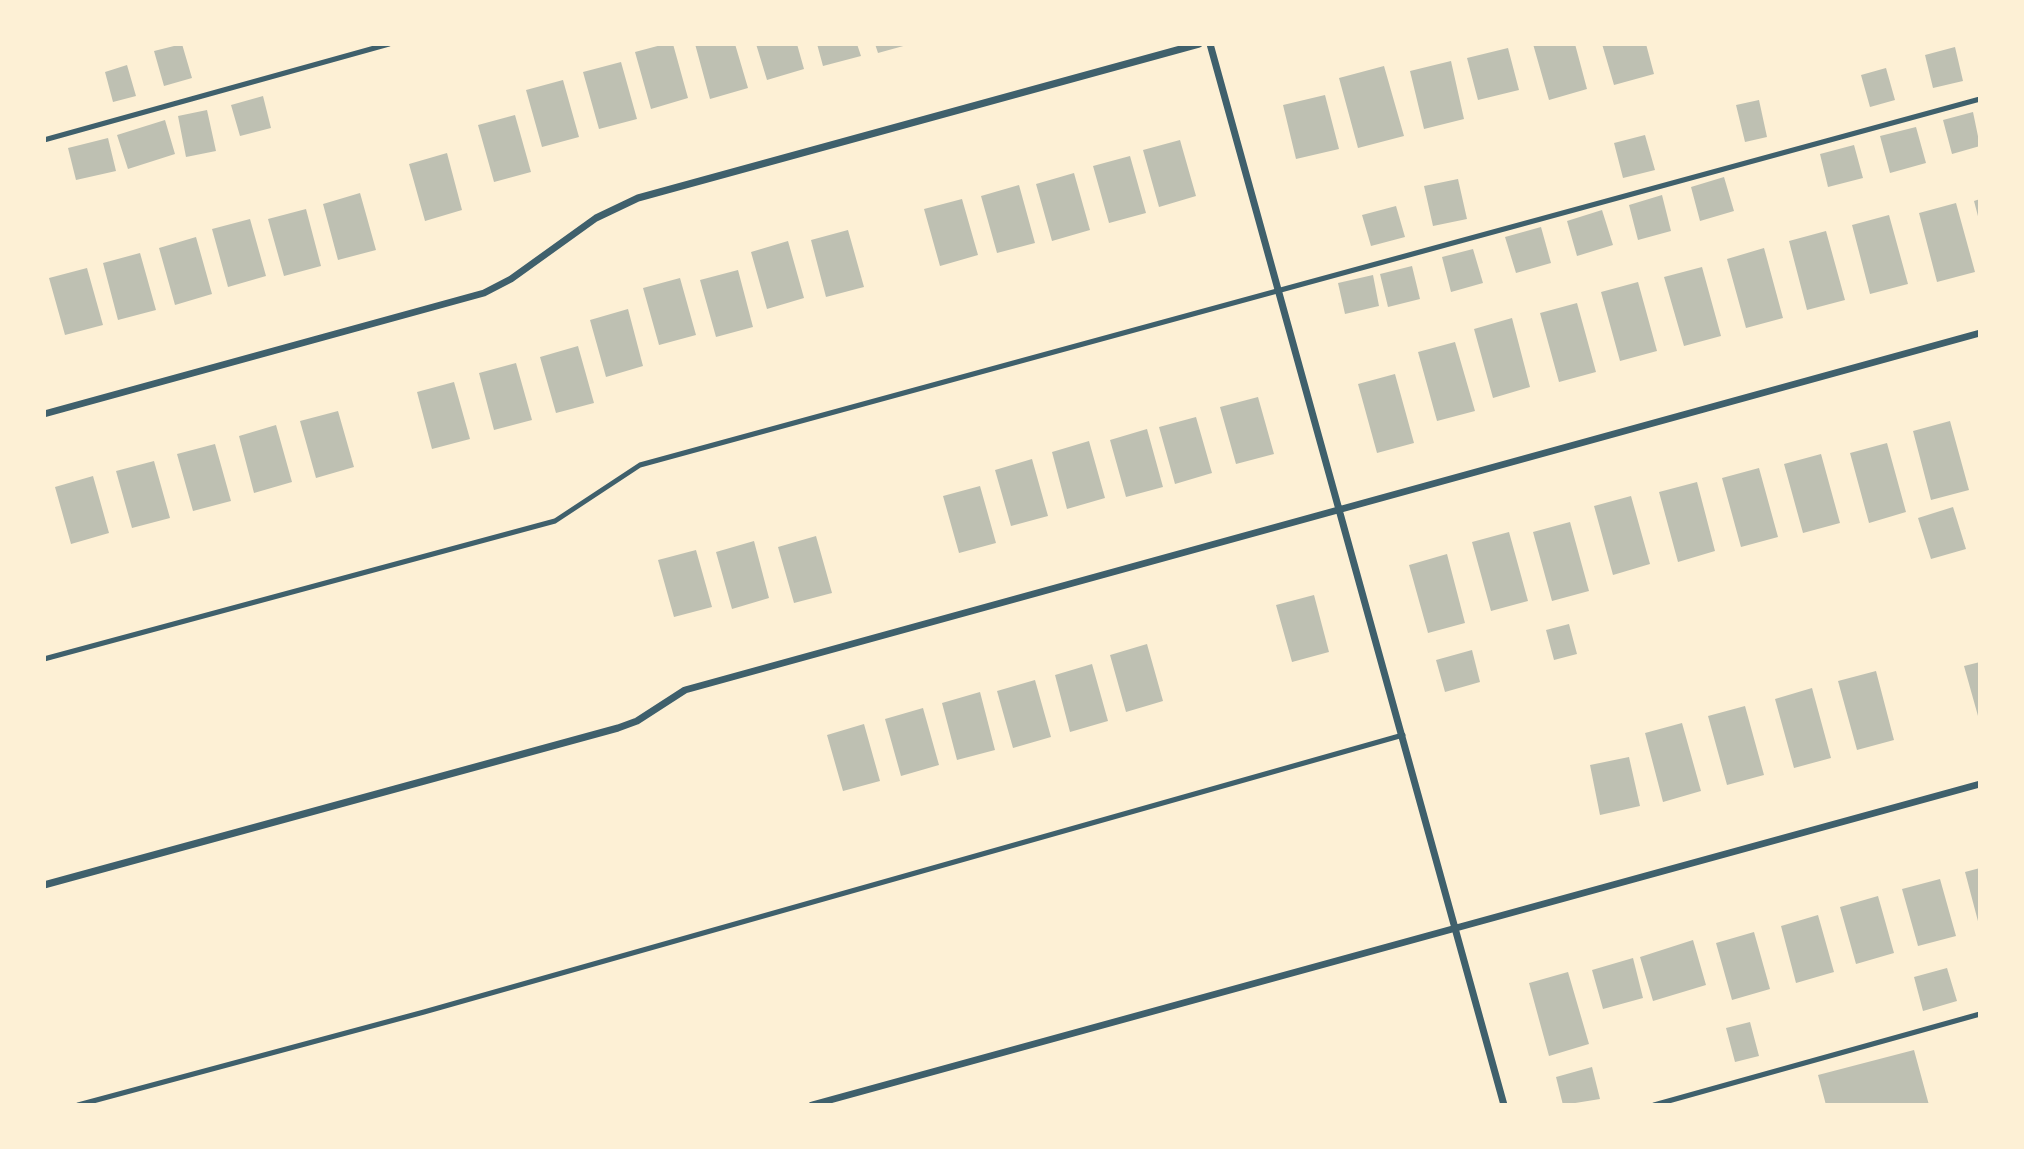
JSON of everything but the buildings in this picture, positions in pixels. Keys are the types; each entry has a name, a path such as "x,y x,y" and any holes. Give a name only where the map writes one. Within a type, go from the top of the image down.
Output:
{"street":[{"path":"44,414 484,293 510,279 596,218 638,198 1199,44"},
{"path":"1210,44 1504,1105"},
{"path":"44,886 618,728 637,721 685,690 1980,333"},
{"path":"812,1105 1980,784"}],"lane":[{"path":"44,140 389,44"},
{"path":"44,659 555,521 640,465 1980,99"},
{"path":"78,1105 438,1009 1403,735"},
{"path":"1654,1105 1980,1014"}]}
